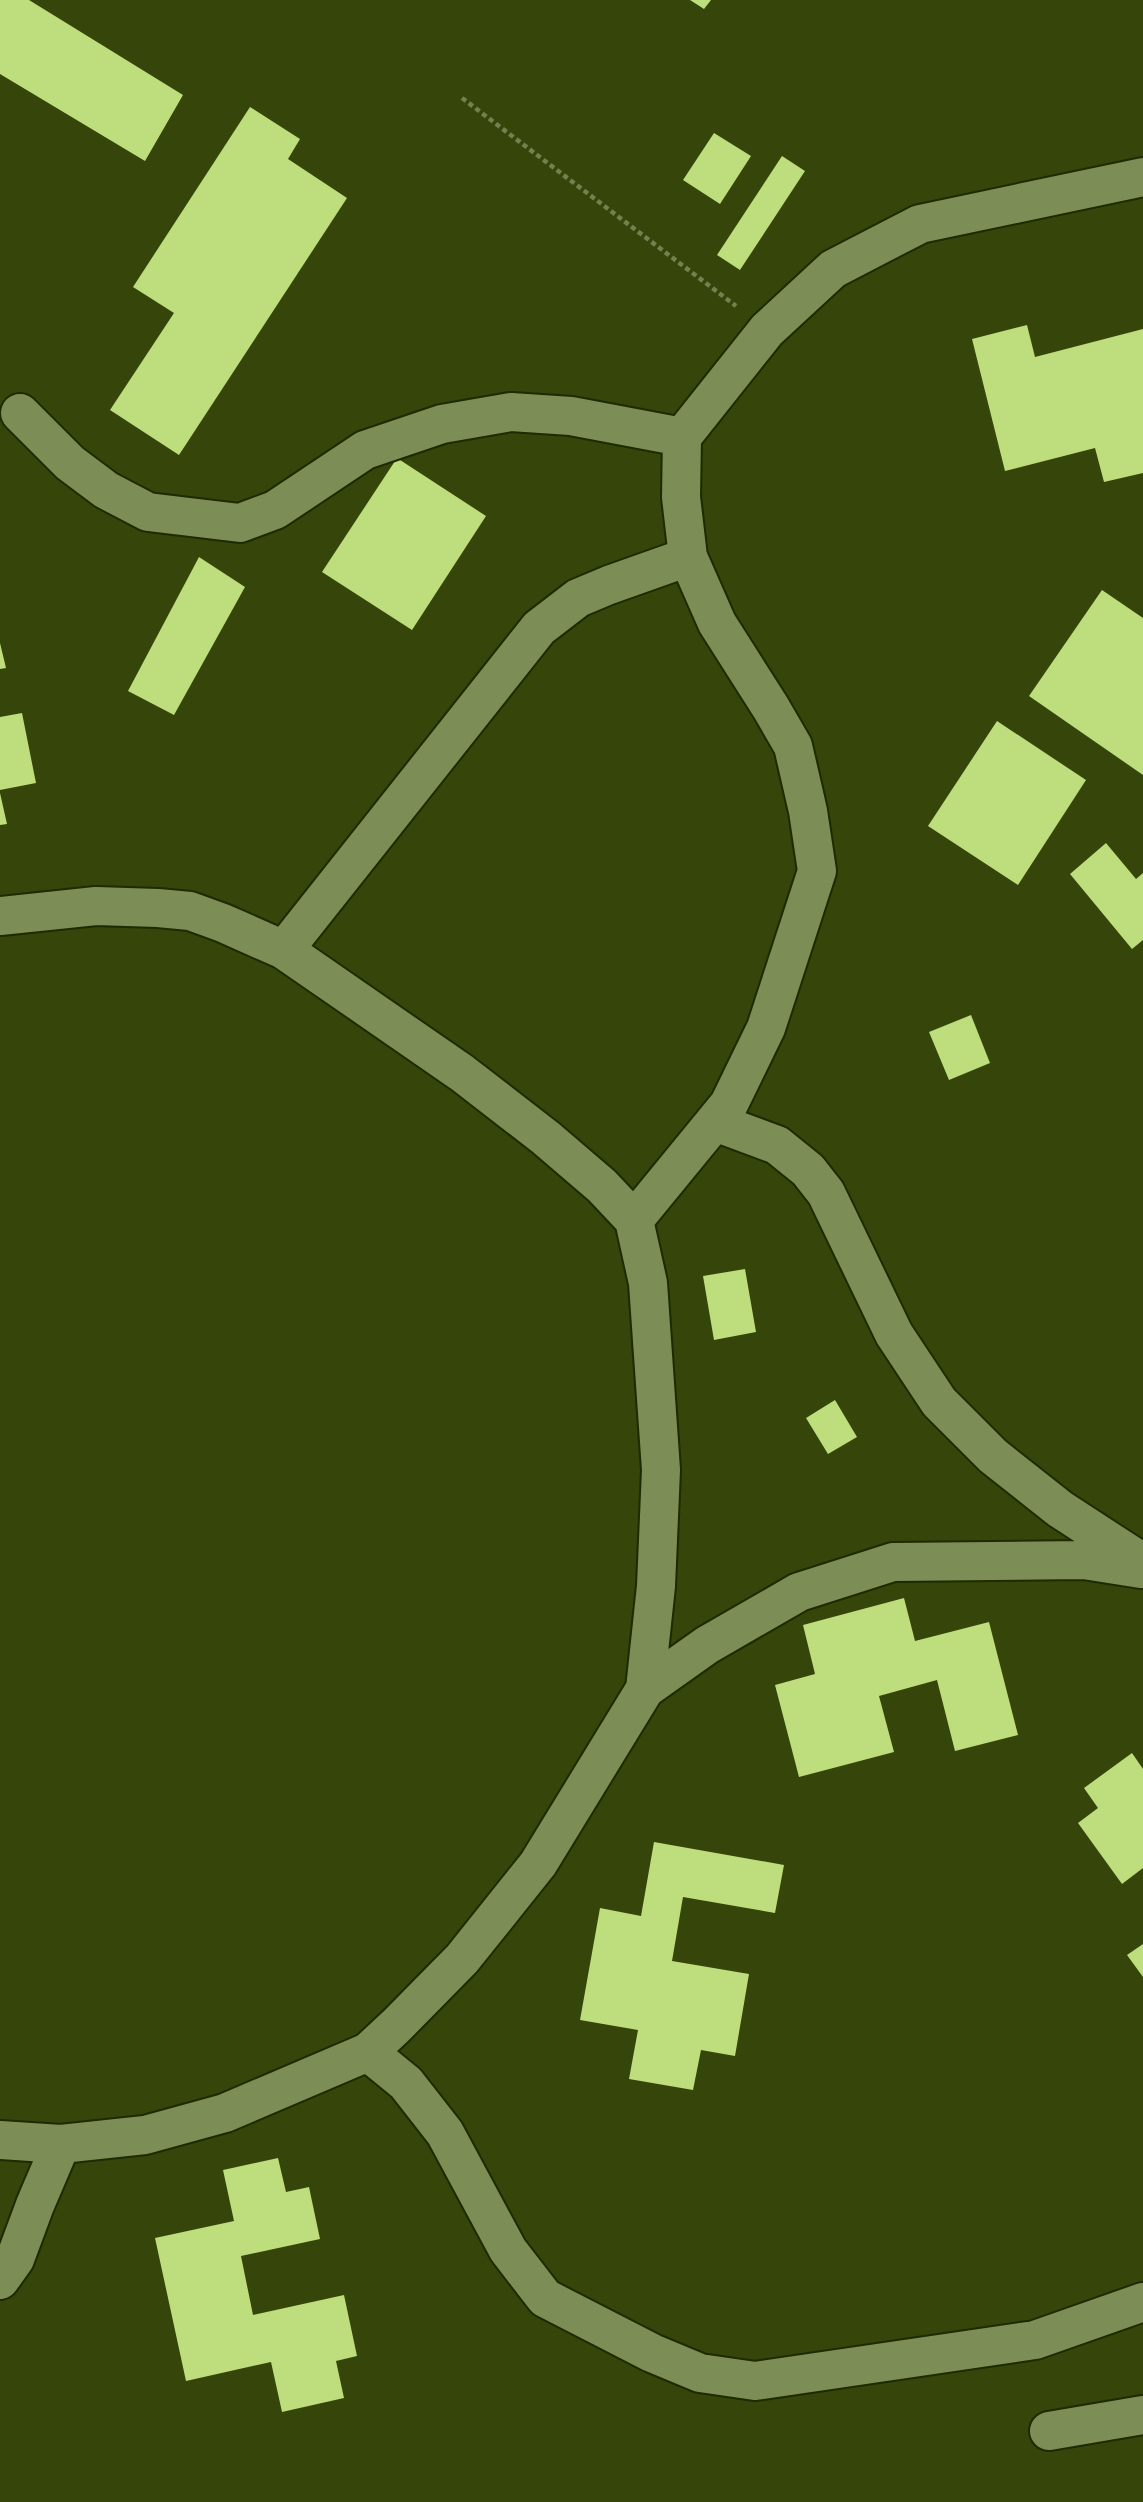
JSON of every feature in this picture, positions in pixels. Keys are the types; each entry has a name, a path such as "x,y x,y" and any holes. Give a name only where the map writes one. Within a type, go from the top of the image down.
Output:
{"street":[{"path":"634,1220 729,1104 766,1028 817,872 808,811 793,746 717,623 688,558 681,497 682,437 767,330 833,269 920,225 1143,177"},
{"path":"20,414 88,477 106,490 148,512 240,523 275,510 365,450 442,425 511,412 571,416 682,437"},
{"path":"284,950 539,628 578,598 688,558"},
{"path":"0,916 96,906 190,911 284,950 472,1081 602,1186 634,1220 648,1283 661,1470 656,1586 645,1689"},
{"path":"715,1122 777,1145 808,1170 826,1193 894,1334 939,1402 993,1456 1060,1509 1143,1563"},
{"path":"0,2140 61,2144 145,2135 225,2113 368,2052 462,1959 538,1864 645,1689 707,1645 799,1592 893,1562 1084,1560 1143,1569"},
{"path":"368,2052 406,2083 445,2133 508,2250 545,2298 652,2353 700,2373 755,2381 1035,2340 1143,2302"},
{"path":"0,2280 15,2259 61,2144"},
{"path":"1049,2431 1143,2415"}],"path":[{"path":"462,98 767,330"}],"building":[{"path":"0,0 29,0 183,95 145,161 0,74"},
{"path":"690,0 711,0 704,9"},
{"path":"250,107 300,139 288,159 347,198 179,455 110,410 174,313 133,287"},
{"path":"714,133 751,156 720,204 683,180"},
{"path":"782,156 805,171 740,270 717,255"},
{"path":"1027,325 1035,357 1143,329 1143,473 1104,482 1095,448 1005,471 972,339"},
{"path":"397,458 486,516 412,630 322,572"},
{"path":"199,557 245,587 174,715 128,691"},
{"path":"1102,590 1143,618 1143,775 1029,696"},
{"path":"0,643 6,668 0,669"},
{"path":"22,713 36,783 0,790 0,717"},
{"path":"997,721 1086,780 1018,885 928,826"},
{"path":"0,793 7,824 0,825"},
{"path":"1106,843 1136,879 1143,873 1143,940 1132,949 1070,874"},
{"path":"971,1015 990,1063 949,1080 929,1032"},
{"path":"745,1269 756,1332 714,1340 703,1276"},
{"path":"835,1400 857,1437 828,1454 806,1418"},
{"path":"904,1598 915,1641 989,1622 1018,1735 955,1751 937,1680 879,1696 894,1752 799,1777 775,1685 815,1674 803,1625"},
{"path":"1132,1753 1143,1769 1143,1868 1122,1884 1078,1823 1098,1808 1084,1788"},
{"path":"654,1842 784,1865 775,1913 683,1897 672,1961 749,1974 735,2056 701,2050 693,2090 629,2079 638,2030 580,2020 600,1908 641,1916"},
{"path":"1143,1944 1143,1977 1127,1955"},
{"path":"278,2158 286,2192 309,2187 320,2239 241,2256 253,2315 344,2295 357,2356 336,2361 344,2398 282,2412 271,2362 186,2381 155,2238 234,2221 223,2170"}]}
